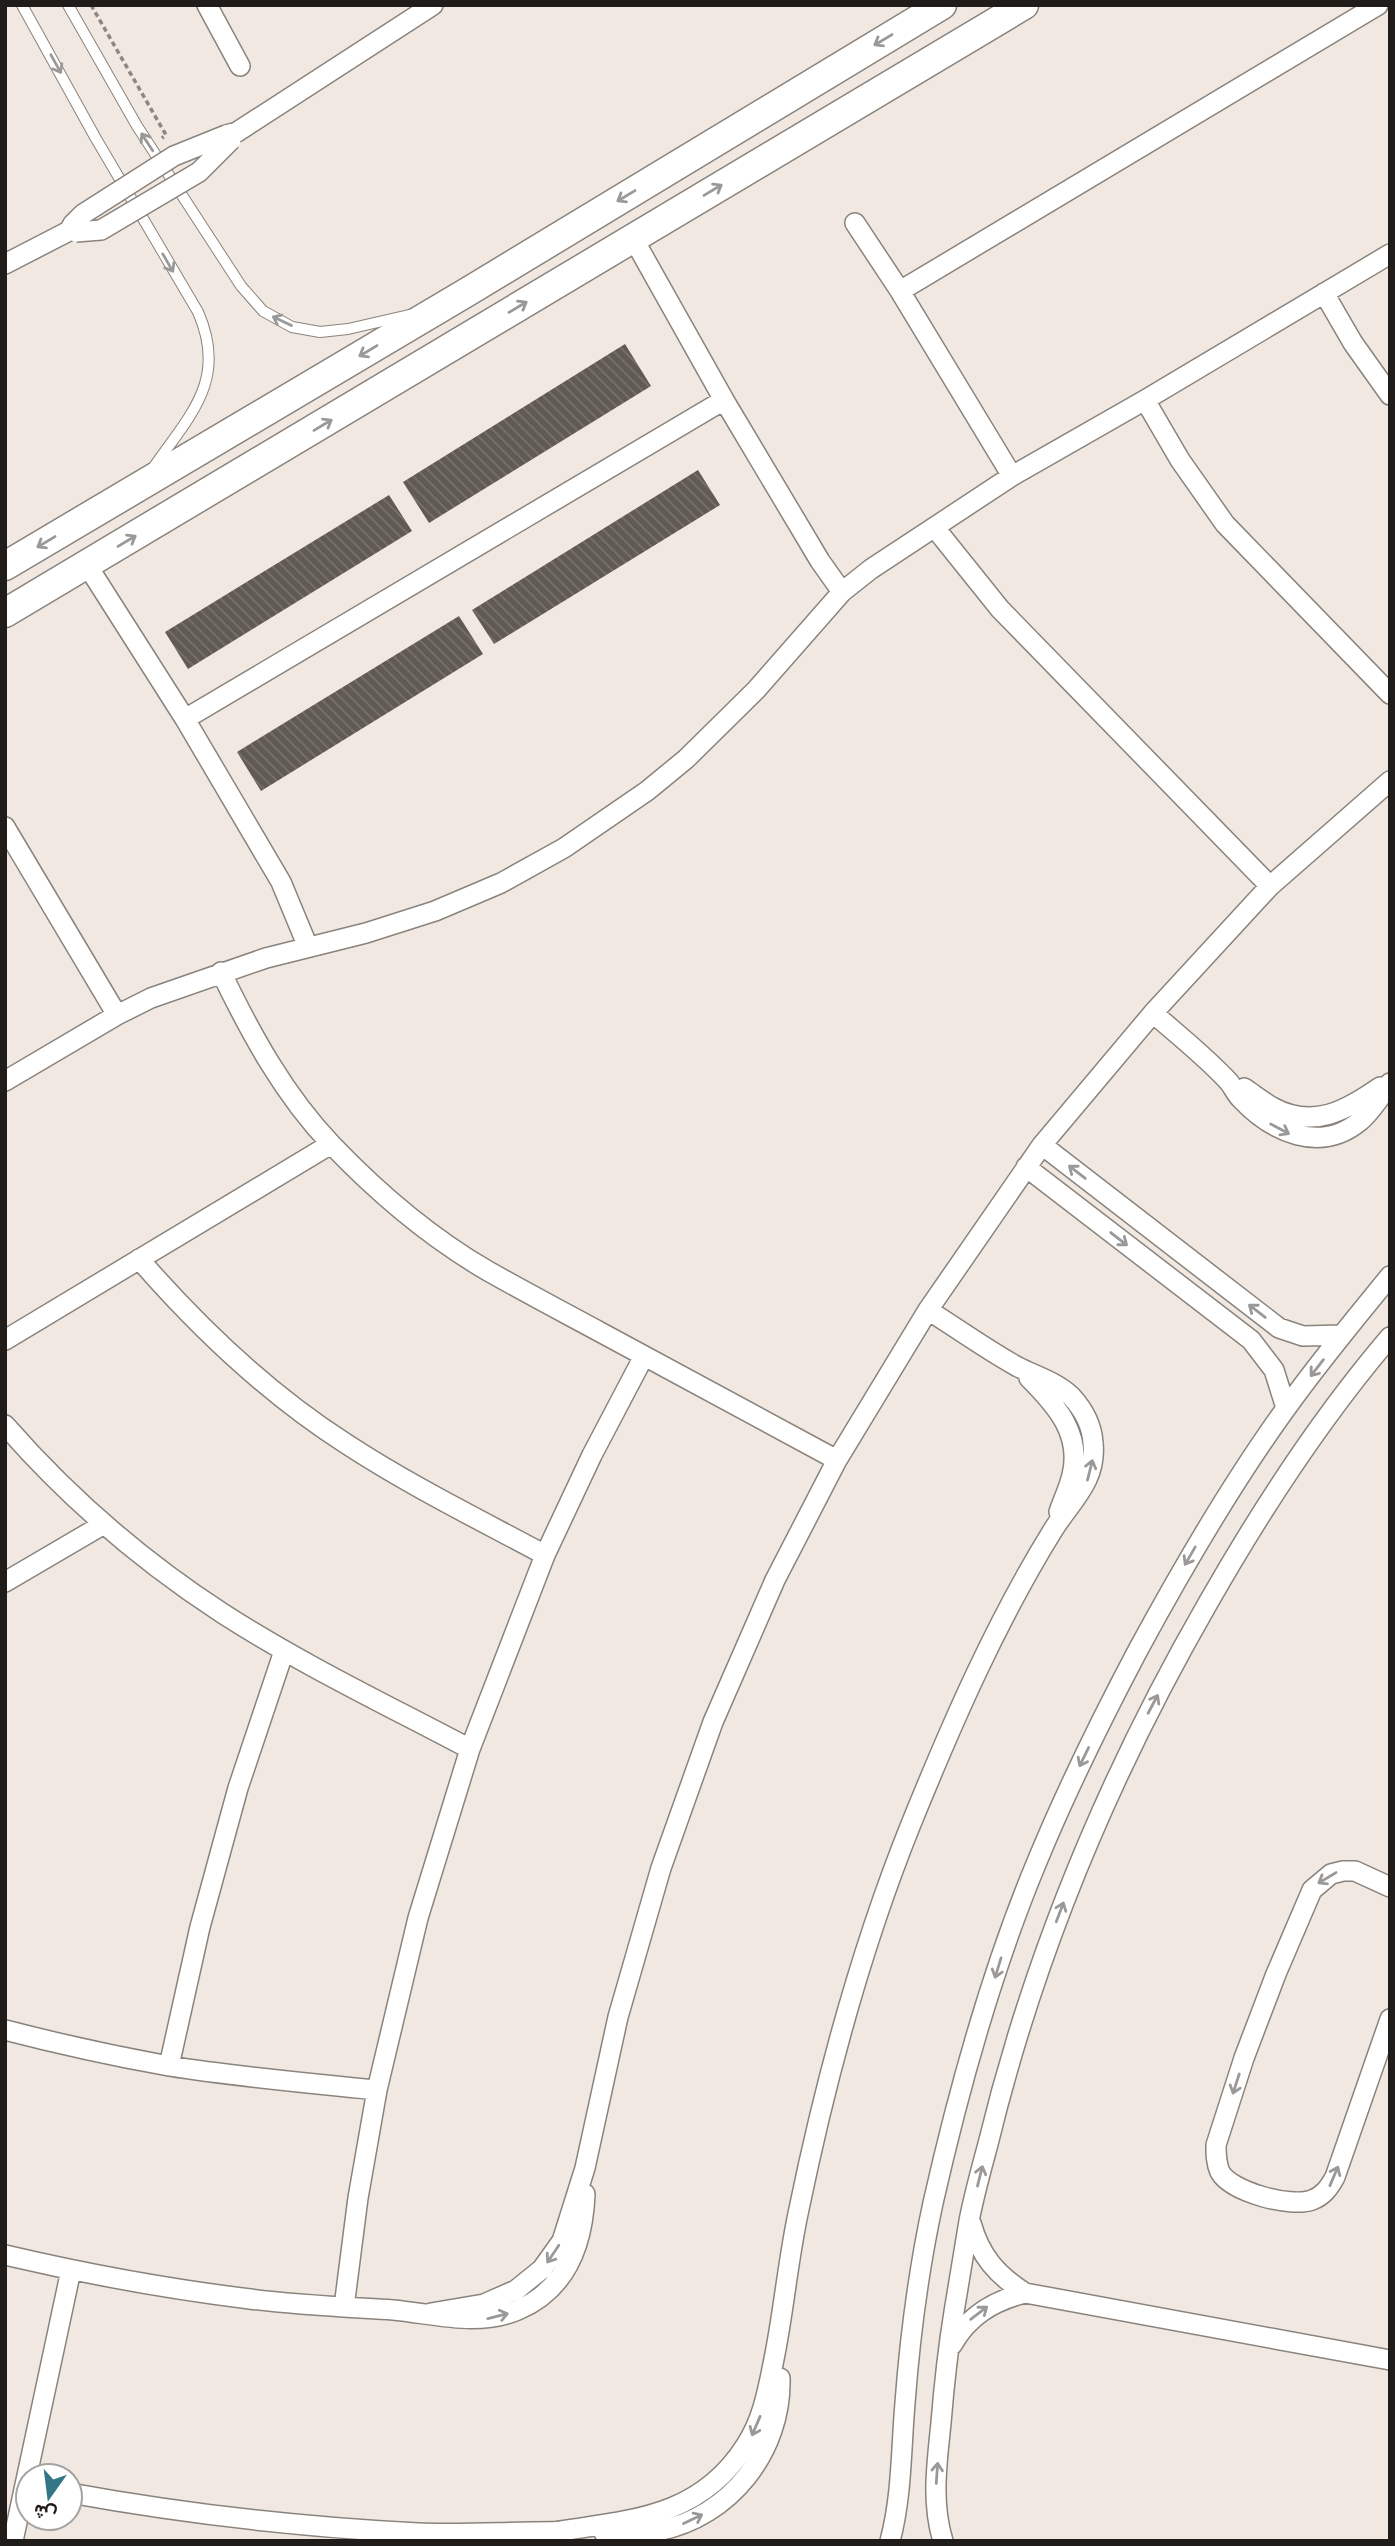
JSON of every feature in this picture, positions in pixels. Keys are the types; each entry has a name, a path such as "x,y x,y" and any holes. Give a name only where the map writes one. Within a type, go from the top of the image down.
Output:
{"street":[{"path":"207,5 240,66"},
{"path":"5,264 73,229 83,214 174,156 232,136 433,5"},
{"path":"5,566 469,291 942,5"},
{"path":"5,613 1024,5"},
{"path":"900,291 1378,5"},
{"path":"855,223 900,291 1012,476"},
{"path":"633,237 724,400 813,549 842,592"},
{"path":"5,1081 151,998 221,972 366,933 435,911 501,883 564,848 607,820 686,760 756,691 842,592 871,569 1012,476 1390,254"},
{"path":"415,370 410,355 414,344 456,315 469,291"},
{"path":"1324,293 1353,343 1390,395"},
{"path":"185,719 724,400"},
{"path":"1145,400 1180,460 1225,524 1390,694"},
{"path":"935,528 1000,608 1270,886"},
{"path":"87,565 185,719 281,882 308,947"},
{"path":"5,2255 161,2287 252,2299 431,2313 467,2319 503,2315 520,2309 550,2289 571,2261 583,2227 585,2168 618,2017 661,1868 713,1722 775,1580 837,1460 928,1310 1042,1145 1153,1013 1270,886 1390,781"},
{"path":"5,827 117,1015"},
{"path":"221,972 271,1067 299,1106 331,1144 379,1191 430,1233 486,1270 837,1460"},
{"path":"1153,1013 1230,1083 1248,1090 1286,1113 1314,1117 1342,1111 1390,1082"},
{"path":"5,1340 331,1144"},
{"path":"1042,1145 1279,1328 1303,1336 1342,1335"},
{"path":"1026,1167 1259,1349 1274,1370 1286,1408"},
{"path":"1169,1277 1186,1256"},
{"path":"139,1259 215,1341 299,1411 389,1471 545,1555"},
{"path":"890,2541 899,2496 905,2399 916,2303 932,2208 953,2114 1002,1956 1035,1866 1074,1777 1117,1691 1199,1542 1286,1408 1390,1276"},
{"path":"84,2496 156,2509 288,2525 421,2533 554,2532 631,2520 667,2511 714,2483 740,2455 758,2423 766,2397 797,2215 824,2095 870,1938 897,1860 943,1746 995,1635 1054,1527 1087,1482 1092,1468 1093,1438 1086,1418 1074,1399 1063,1389 1018,1366 928,1310"},
{"path":"943,2541 936,2502 936,2475 948,2352 970,2218 1000,2091 1023,2014 1074,1874 1118,1775 1188,1638 1237,1553 1326,1419 1390,1337"},
{"path":"344,2307 358,2198 377,2090 418,1918 470,1749 545,1555 592,1455 644,1356"},
{"path":"5,1425 27,1450 104,1524 161,1570 211,1605 284,1651 470,1749"},
{"path":"5,1582 104,1524"},
{"path":"169,2066 200,1927 238,1788 284,1651"},
{"path":"1390,1887 1355,1871 1343,1871 1331,1874 1312,1890 1276,1974 1216,2145 1216,2159 1221,2173 1230,2184 1243,2190 1298,2203 1321,2196 1335,2178 1383,2058 1390,2019"},
{"path":"5,2030 68,2046 169,2066 377,2090"},
{"path":"970,2218 976,2242 988,2263 1005,2280 1025,2293 1390,2360"},
{"path":"32,2462 71,2270"},
{"path":"948,2352 958,2334 979,2313 1005,2298 1025,2293"}],"lane":[{"path":"22,5 198,312 207,337 209,363 202,397 140,486"},
{"path":"68,5 137,126 241,286 263,310 292,327 320,332 348,329 443,306"}],"building":[{"path":"625,344 651,386 429,523 403,482"},
{"path":"698,470 720,505 494,644 472,610"},
{"path":"389,495 412,531 188,669 165,632"},
{"path":"459,616 483,654 261,791 237,752"}]}
